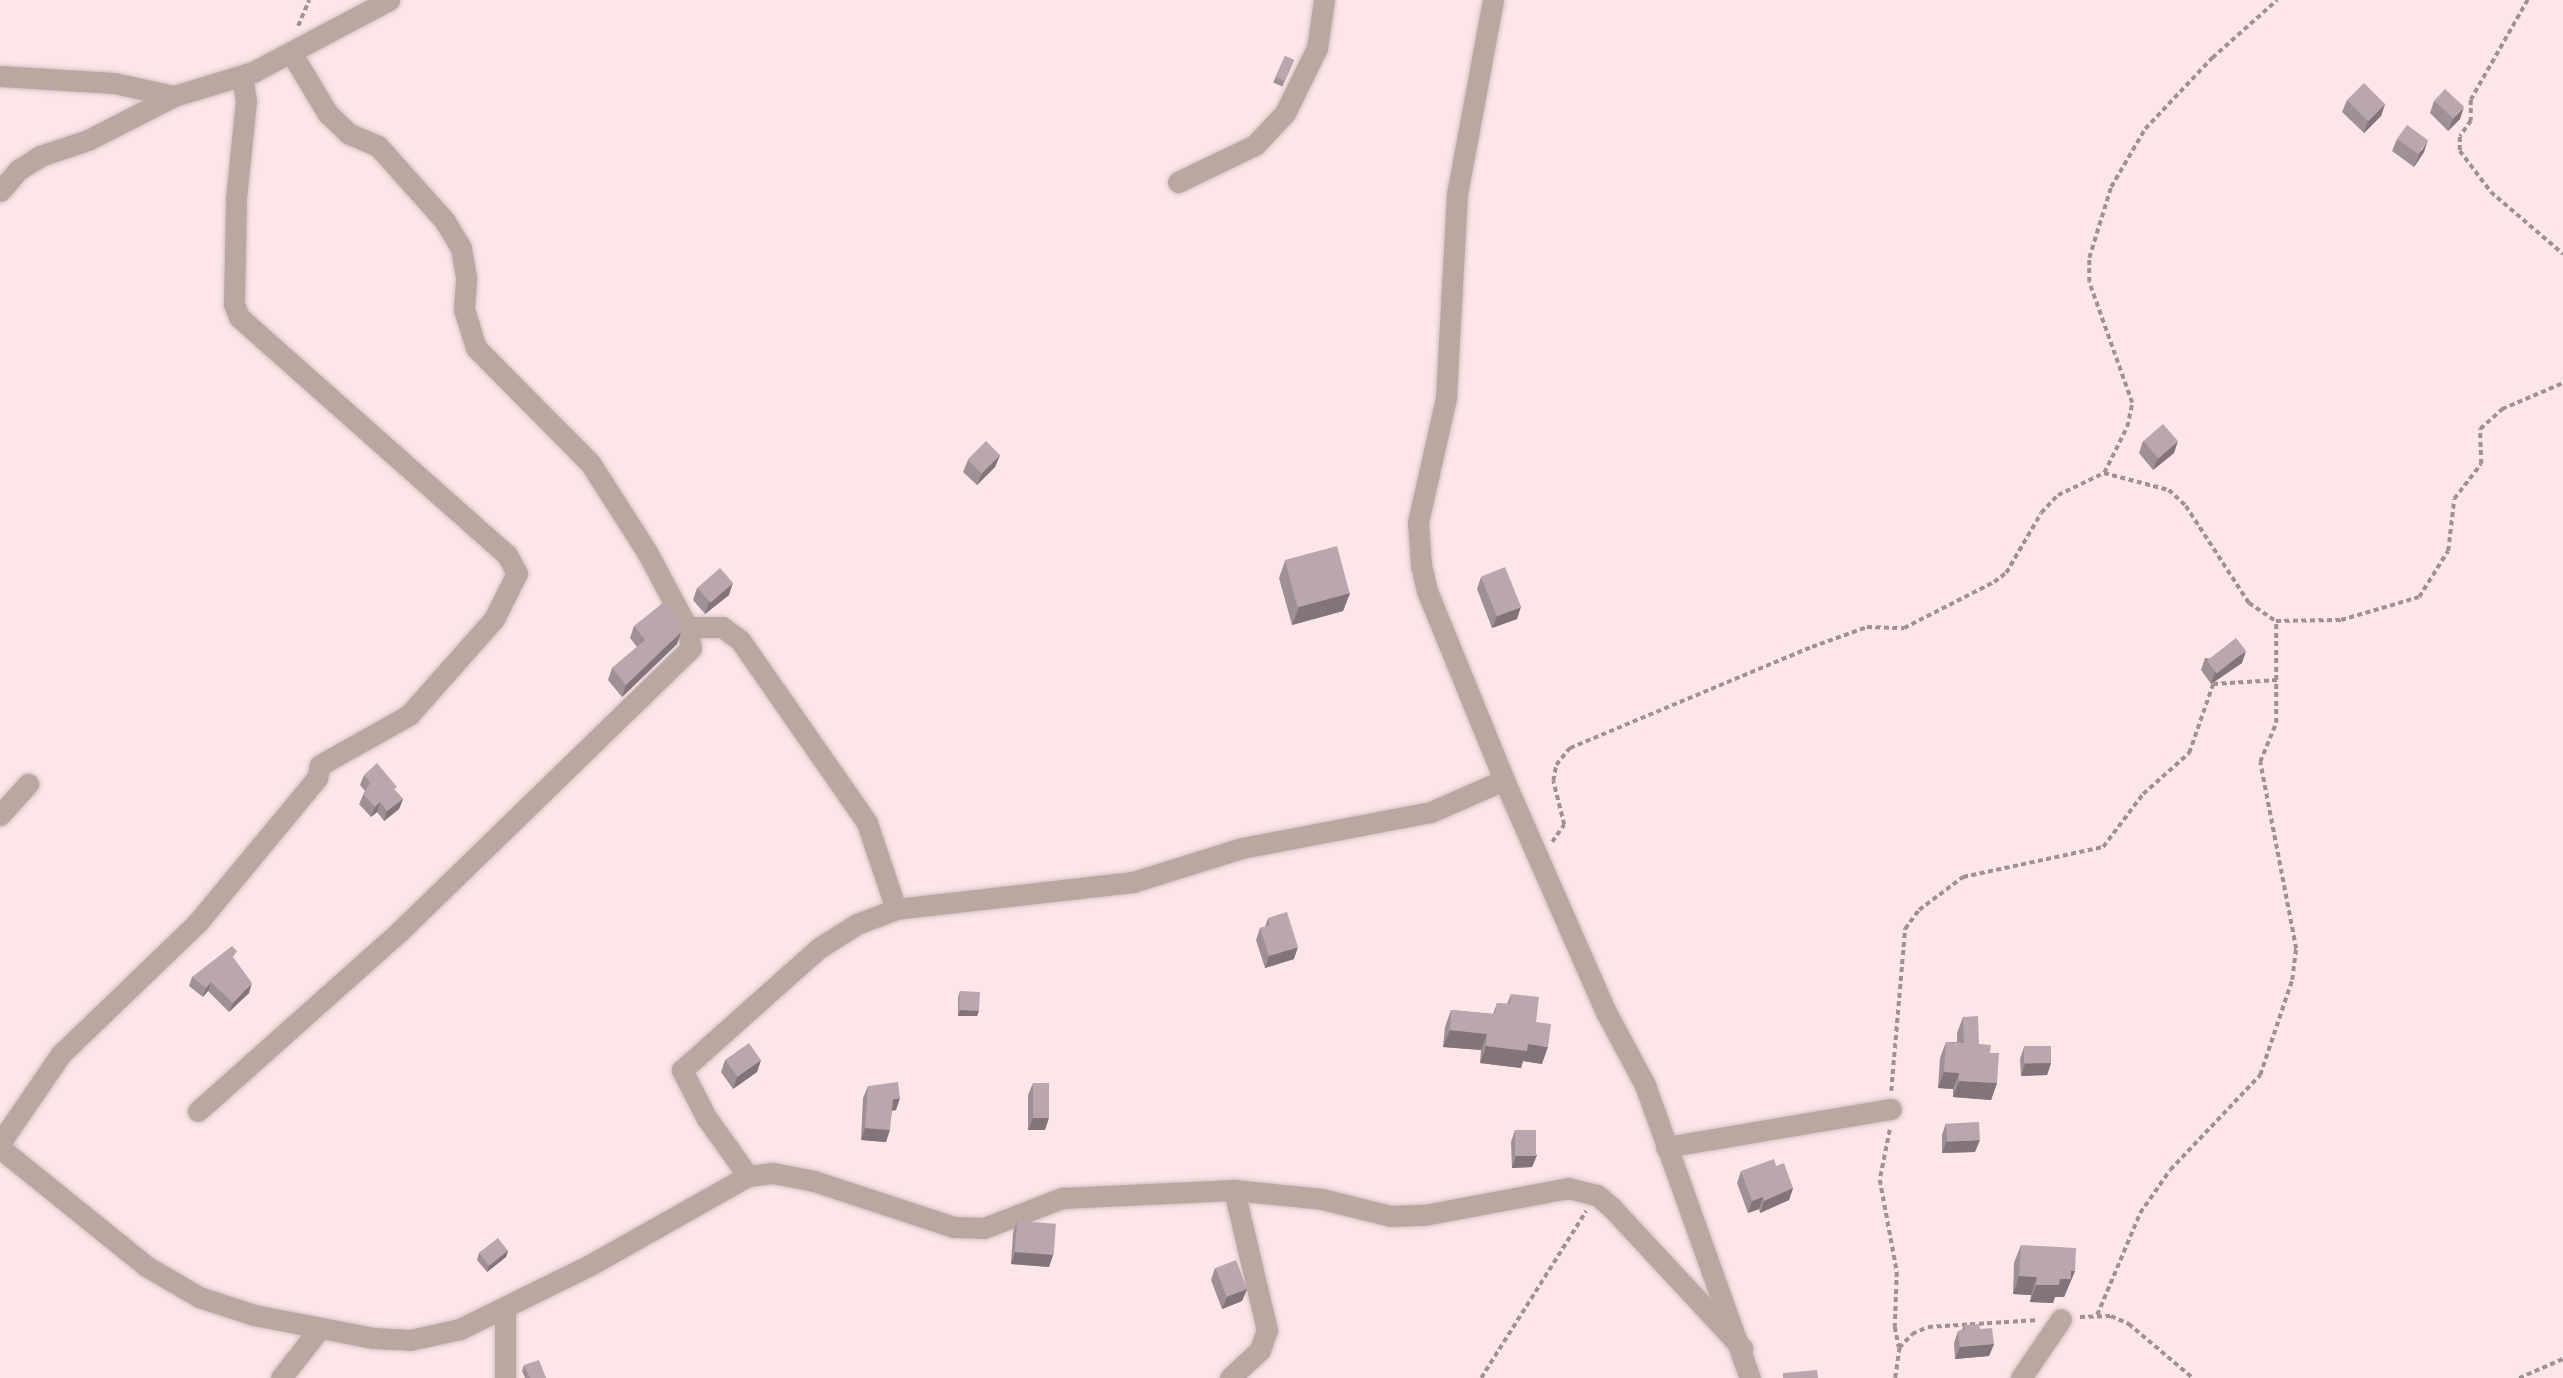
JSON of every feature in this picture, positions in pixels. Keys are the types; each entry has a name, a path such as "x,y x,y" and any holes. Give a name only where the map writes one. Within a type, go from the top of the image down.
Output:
{"street":[{"path":"0,191 9,169 174,96 242,76 292,54 389,0"},
{"path":"1178,182 1255,145 1285,113 1317,48 1324,0"},
{"path":"1493,0 1453,227 1455,270 1446,398 1418,523 1427,591 1504,780 1606,1012 1645,1085 1742,1348 1750,1378"},
{"path":"198,1111 401,931 689,653 687,627 648,552 590,463 476,348 464,309 466,277 461,248 444,221 378,146 348,133 328,114 292,54"},
{"path":"0,76 114,83 174,96"},
{"path":"242,76 246,102 236,199 234,304 239,317 508,555 517,573 494,619 410,715 320,765 317,778 198,922 61,1055 0,1145 146,1266 199,1297 320,1328 410,1339 460,1329 505,1308 748,1176 772,1173 814,1181 954,1227 984,1228 1062,1198 1234,1190 1322,1199 1390,1216 1424,1215 1567,1188 1597,1195 1653,1248 1742,1348"},
{"path":"687,627 722,627 740,640 867,823 896,909"},
{"path":"748,1176 706,1117 682,1070 819,948 857,924 896,909 1133,882 1242,848 1431,812 1504,780"},
{"path":"0,815 28,784"},
{"path":"1666,1147 1891,1109"},
{"path":"1230,1378 1260,1350 1267,1330 1234,1190"},
{"path":"505,1308 505,1378"},
{"path":"2021,1378 2061,1318"},
{"path":"281,1378 320,1328"}],"path":[{"path":"1540,857 1564,825 1553,781 1556,765 1570,748 1812,647 1867,627 1904,628 1994,582 2006,573 2041,513 2058,495 2104,473 2127,427 2132,403 2089,282 2089,258 2111,187 2145,129 2212,58 2277,0"},
{"path":"2528,0 2470,100 2471,121 2460,137 2460,152 2491,191 2563,254"},
{"path":"2104,473 2169,490 2186,506 2249,603 2276,621 2341,620 2419,597 2448,551 2454,499 2481,464 2480,429 2502,409 2563,383"},
{"path":"2097,1315 2140,1213 2170,1170 2260,1076 2280,1027 2296,949 2260,762 2276,723 2276,621"},
{"path":"1899,1349 1895,1327 1897,1272 1880,1180 1891,1109 1905,929 1919,910 1963,877 2103,847 2143,794 2189,753 2213,684 2278,680"},
{"path":"1481,1378 1597,1195"},
{"path":"2519,1378 2563,1359"}],"building":[{"path":"1285,56 1294,60 1285,81 1276,77"},
{"path":"2364,83 2385,104 2368,121 2347,100"},
{"path":"2445,89 2464,107 2453,118 2434,101"},
{"path":"2407,125 2428,140 2418,154 2397,139"},
{"path":"2163,424 2178,441 2158,458 2143,441"},
{"path":"986,441 1000,455 982,474 968,459"},
{"path":"1337,546 1350,593 1298,607 1285,560"},
{"path":"1505,567 1521,607 1497,617 1481,577"},
{"path":"720,568 733,583 710,603 697,588"},
{"path":"664,602 679,621 681,632 626,685 612,668 645,640 634,626"},
{"path":"2236,638 2246,651 2217,673 2207,661"},
{"path":"377,763 397,787 394,789 403,799 387,811 380,802 375,807 363,794 370,783 364,775"},
{"path":"1287,912 1298,947 1269,956 1260,928 1270,925 1268,918"},
{"path":"232,946 237,951 233,957 252,983 233,1003 211,982 206,988 192,977"},
{"path":"960,991 980,992 979,1011 959,1010"},
{"path":"1511,994 1539,997 1536,1022 1551,1024 1548,1047 1528,1044 1527,1051 1486,1046 1487,1034 1450,1030 1451,1010 1495,1014 1497,1003 1510,1004"},
{"path":"1978,1016 1979,1044 1991,1045 1990,1053 1999,1053 1997,1083 1959,1081 1959,1073 1944,1072 1946,1042 1964,1043 1963,1017"},
{"path":"749,1043 761,1060 737,1077 725,1060"},
{"path":"2024,1046 2051,1046 2051,1063 2024,1063"},
{"path":"898,1082 900,1098 893,1099 890,1130 865,1128 868,1086"},
{"path":"1033,1083 1049,1083 1049,1118 1033,1118"},
{"path":"1979,1122 1980,1140 1947,1142 1946,1124"},
{"path":"1515,1130 1536,1130 1536,1156 1515,1156"},
{"path":"1774,1159 1776,1166 1784,1163 1793,1188 1764,1201 1763,1197 1752,1201 1741,1171"},
{"path":"1017,1221 1056,1224 1054,1255 1015,1252"},
{"path":"498,1238 508,1251 489,1265 479,1253"},
{"path":"2021,1245 2076,1248 2075,1271 2071,1271 2071,1279 2060,1279 2059,1285 2036,1285 2037,1277 2019,1276"},
{"path":"1236,1260 1247,1289 1227,1297 1215,1268"},
{"path":"1979,1324 1980,1329 1992,1328 1994,1344 1960,1347 1958,1331 1965,1330 1964,1325"},
{"path":"539,1360 546,1378 530,1378 524,1365"},
{"path":"1817,1370 1818,1378 1783,1378 1783,1373"}]}
